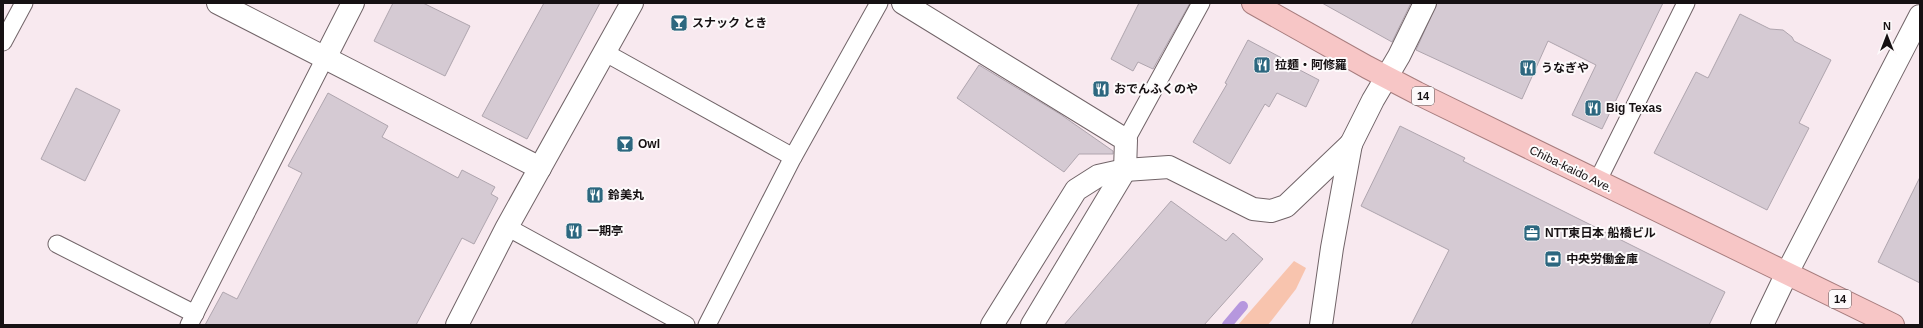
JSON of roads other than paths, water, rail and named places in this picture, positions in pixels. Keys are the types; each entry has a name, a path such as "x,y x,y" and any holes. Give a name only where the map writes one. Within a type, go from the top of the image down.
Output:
{"highway":[{"name":"Chiba-kaido Ave.","path":"1253,3 1386,77 1597,182 1787,272 1894,325"}],"street":[{"path":"218,3 540,168"},
{"path":"325,58 353,3"},
{"path":"457,325 507,227 632,3"},
{"path":"903,3 1126,140 1125,170 1032,325"},
{"path":"1321,325 1332,248 1351,144 1386,77 1399,56 1425,3"},
{"path":"1762,325 1787,272 1920,16"},
{"path":"992,325 1076,190 1098,176 1125,170 1169,167 1253,209 1271,211 1286,206 1351,144"}],"lane":[{"path":"3,42 24,3"},
{"path":"707,325 793,157 879,3"},
{"path":"1126,140 1201,3"},
{"path":"1597,182 1686,3"},
{"path":"604,52 793,157"},
{"path":"57,244 192,319 325,58"},
{"path":"507,227 686,325"}],"waterway":[{"path":"1227,325 1243,306"}],"place":[{"name":"スナック とき","path":"679,23"},
{"name":"拉麺・阿修羅","path":"1262,65"},
{"name":"うなぎや","path":"1528,68"},
{"name":"おでんふくのや","path":"1101,89"},
{"name":"Big Texas","path":"1593,108"},
{"name":"Owl","path":"625,144"},
{"name":"鈴美丸","path":"595,195"},
{"name":"一期亭","path":"574,231"},
{"name":"NTT東日本 船橋ビル","path":"1532,233"},
{"name":"中央労働金庫","path":"1553,259"}]}
